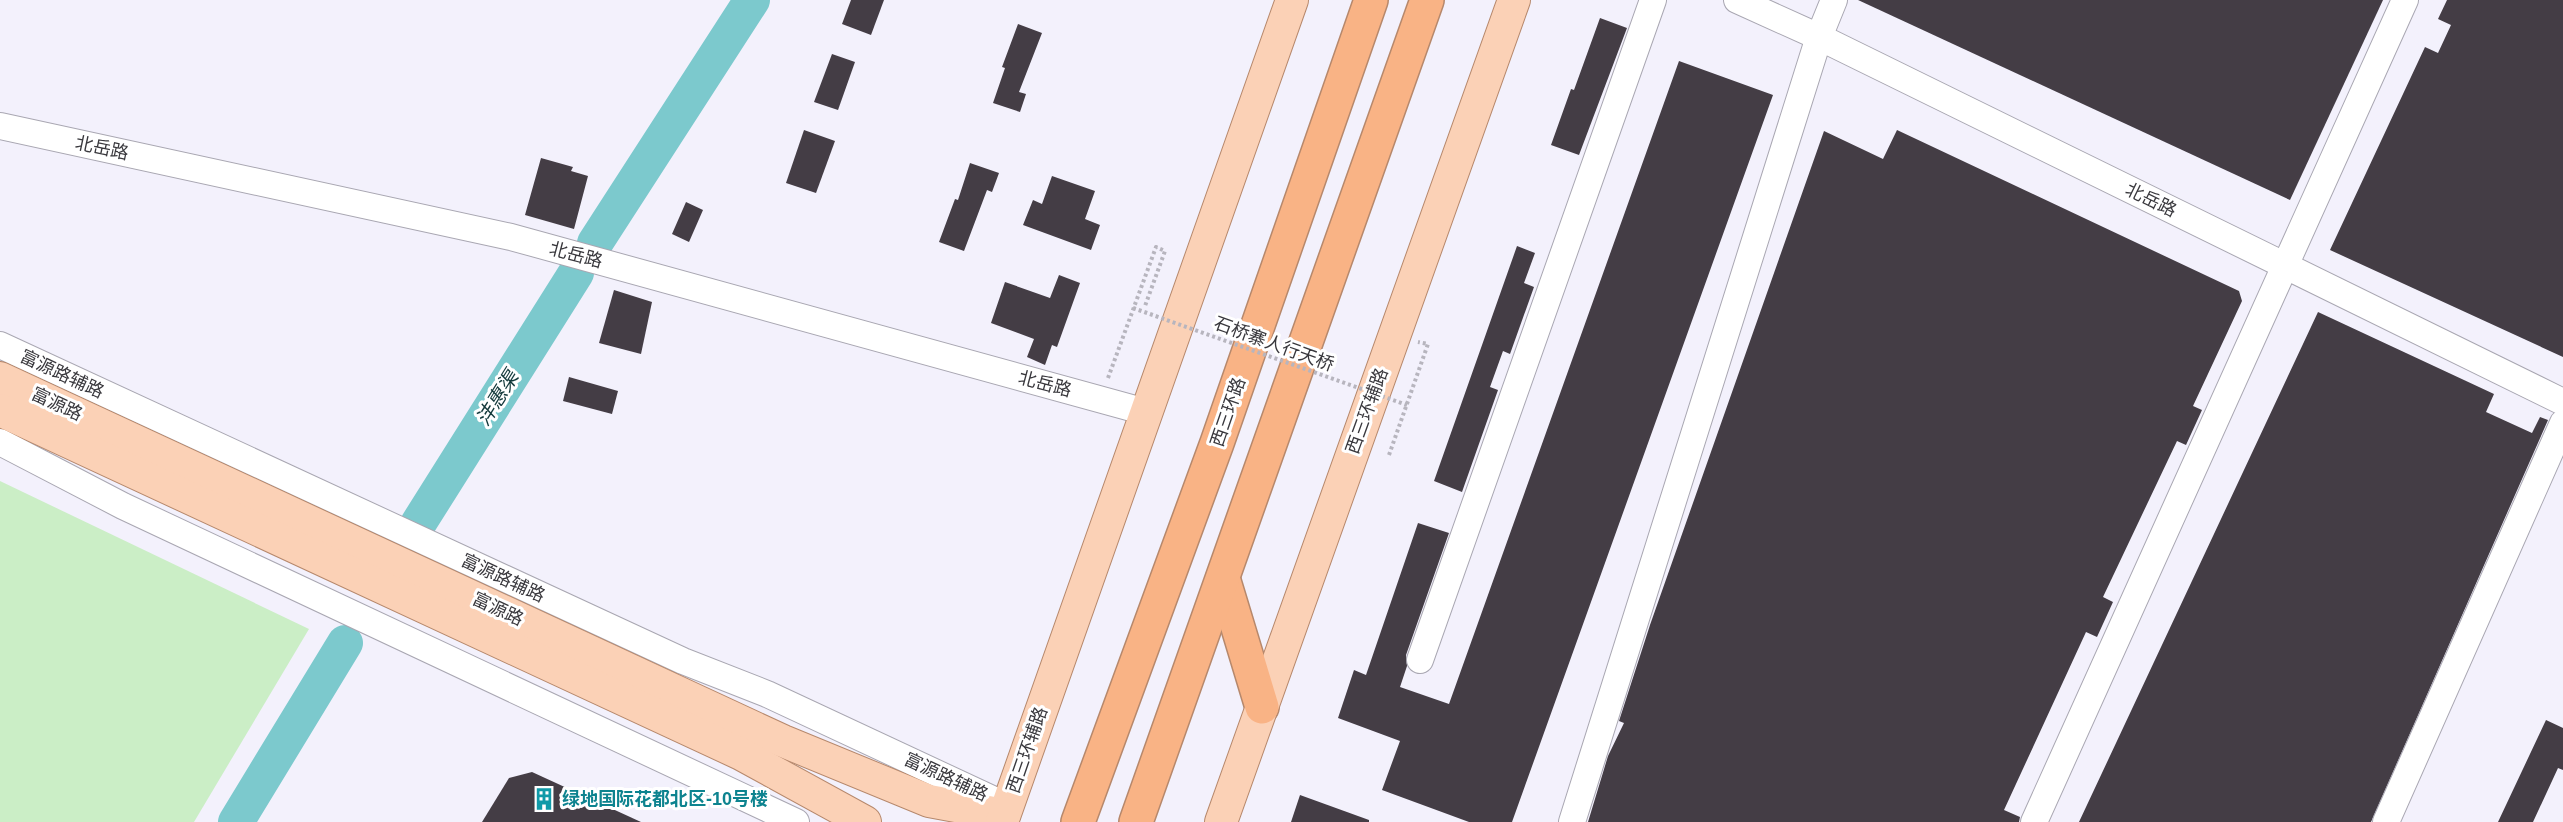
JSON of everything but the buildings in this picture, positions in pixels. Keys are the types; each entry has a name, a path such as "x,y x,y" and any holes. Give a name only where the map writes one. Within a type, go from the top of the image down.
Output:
{"highway":[{"name":"西三环路","path":"1078,822 1217,443 1371,0"},
{"path":"1136,822 1427,0"},
{"path":"1223,578 1262,707"}],"main road":[{"name":"西三环辅路","path":"1005,814 1292,0"},
{"name":"西三环辅路","path":"1221,822 1514,0"},
{"name":"富源路","path":"0,378 783,741 929,801 1005,814"},
{"name":"富源路","path":"0,410 741,754 865,822"}],"street":[{"path":"1420,660 1653,0"},
{"name":"北岳路","path":"1737,0 1819,37 2563,402"},
{"path":"1572,822 1819,37 1834,0"},
{"path":"2034,822 2405,0"},
{"name":"北岳路","path":"0,126 511,237 1146,412"},
{"name":"富源路辅路","path":"0,345 683,661 767,694 1005,814"},
{"path":"2386,822 2563,423"},
{"path":"0,442 123,506 796,822"}],"path":[{"path":"1108,378 1156,248 1165,251 1145,306"},
{"name":"石桥寨人行天桥","path":"1133,308 1407,405"},
{"path":"1389,454 1428,344 1419,340 1415,351"}],"green space":[{"path":"0,481 309,629 194,822 0,822"}],"waterway":[{"name":"沣惠渠","path":"595,243 752,0"},
{"name":"沣惠渠","path":"418,524 576,273"},
{"name":"沣惠渠","path":"236,822 345,643"}],"place":[{"name":"绿地国际花都北区-10号楼","path":"544,799"}]}
